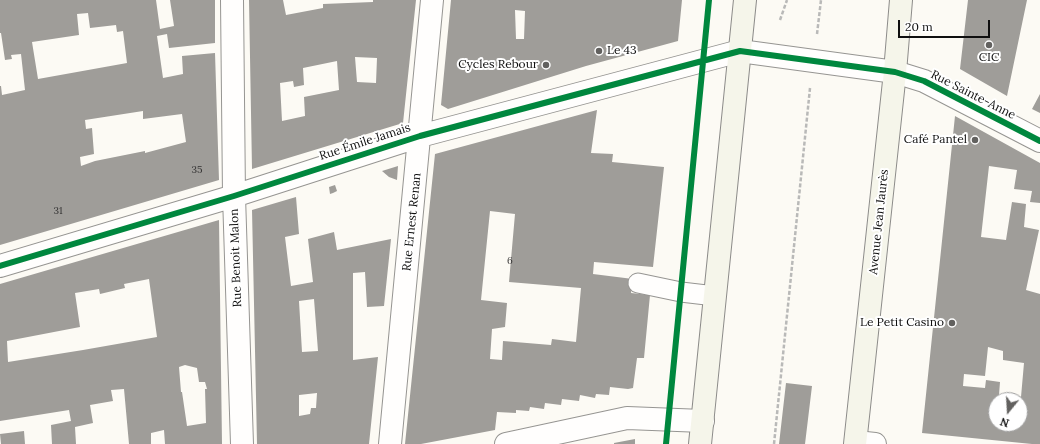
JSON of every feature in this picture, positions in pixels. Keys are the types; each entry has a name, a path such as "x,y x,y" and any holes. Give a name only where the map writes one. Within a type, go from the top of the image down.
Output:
{"main road":[{"path":"700,444 745,0"},
{"name":"Avenue Jean Jaurès","path":"862,443 901,0"}],"street":[{"name":"Rue Benoit Malon","path":"232,0 234,196 242,444"},
{"name":"Rue Ernest Renan","path":"390,444 432,0"},
{"name":"Rue Émile Jamais","path":"0,266 234,196 420,136 740,51"},
{"name":"Rue Sainte-Anne","path":"740,51 895,72 924,81 1040,141"},
{"path":"506,444 627,418 703,421"}],"lane":[{"path":"638,283 681,292 716,296"}],"path":[{"path":"780,20 787,0"},
{"path":"774,444 813,61 821,0"}],"building":[{"path":"0,0 156,0 160,29 174,26 170,0 215,0 215,43 169,48 167,34 157,36 163,78 183,74 182,56 215,53 219,180 0,245 0,86 2,95 25,90 21,54 11,55 12,59 5,60 0,33","holes":["88,13 90,28 116,25 117,32 123,31 127,63 38,79 32,42 79,35 77,14","143,111 143,119 182,114 186,142 145,153 145,151 95,161 81,166 80,157 94,154 92,128 86,129 85,120"]},
{"path":"249,0 283,0 286,15 323,8 323,4 373,2 373,0 416,0 403,123 252,169","holes":["355,57 377,58 376,83 357,82","337,61 339,90 304,97 305,116 282,121 280,83 293,81 294,87 304,85 303,68"]},
{"path":"451,0 682,0 678,41 586,66 448,109 441,105","holes":["515,10 525,11 524,39 516,39"]},
{"path":"968,0 1027,0 1007,96 960,69"},
{"path":"1040,94 1040,113 1032,109"},
{"path":"597,110 591,153 613,154 612,162 664,167 653,267 594,262 593,274 633,279 631,293 650,295 644,358 637,358 633,388 628,389 610,387 609,395 596,394 595,398 580,395 579,401 562,399 561,405 545,403 544,409 530,407 529,411 516,410 516,413 497,412 495,430 421,444 405,444 435,154","holes":["490,211 515,214 509,282 581,288 576,342 552,339 551,345 503,341 502,360 490,359 492,329 505,327 507,303 481,300"]},
{"path":"955,116 1040,163 1040,203 1030,202 1032,191 1014,189 1017,170 989,166 981,237 1006,240 1012,202 1026,204 1024,227 1039,230 1026,290 1040,294 1040,444 922,433","holes":["988,347 1003,351 1003,360 1024,363 1021,392 1028,392 1028,432 988,432 988,392 999,392 1000,382 986,380 985,388 963,386 964,374 985,376"]},
{"path":"398,166 397,180 389,177 382,171"},
{"path":"335,185 337,191 330,194 329,187"},
{"path":"296,197 299,234 285,237 291,286 313,282 308,239 334,232 337,250 391,239 384,306 367,307 365,272 353,273 353,360 378,357 369,444 257,444 252,210","holes":["314,299 318,351 302,352 299,301","317,393 316,408 311,408 310,414 299,416 299,395"]},
{"path":"219,220 222,444 165,444 164,430 151,433 151,444 129,444 124,389 111,390 113,401 90,405 93,423 75,427 76,444 52,444 51,425 71,421 69,410 0,421 0,284","holes":["149,279 157,337 8,362 7,341 80,327 75,293 99,289 100,294 125,288 124,284","185,365 197,368 199,382 205,382 207,389 205,389 206,423 187,426 181,392 179,367"]},
{"path":"786,383 812,386 805,444 779,444"},
{"path":"24,431 25,444 1,444 0,434"},
{"path":"635,439 635,444 614,444 614,443"}],"cycle path":[{"path":"666,444 709,0"},
{"path":"0,266 234,196 420,136 740,51 895,72 924,81 1040,141"}],"place":[{"name":"CIC","path":"989,45"},
{"name":"Le 43","path":"599,51"},
{"name":"Cycles Rebour","path":"546,65"},
{"name":"Café Pantel","path":"975,140"},
{"name":"Le Petit Casino","path":"952,323"}]}
